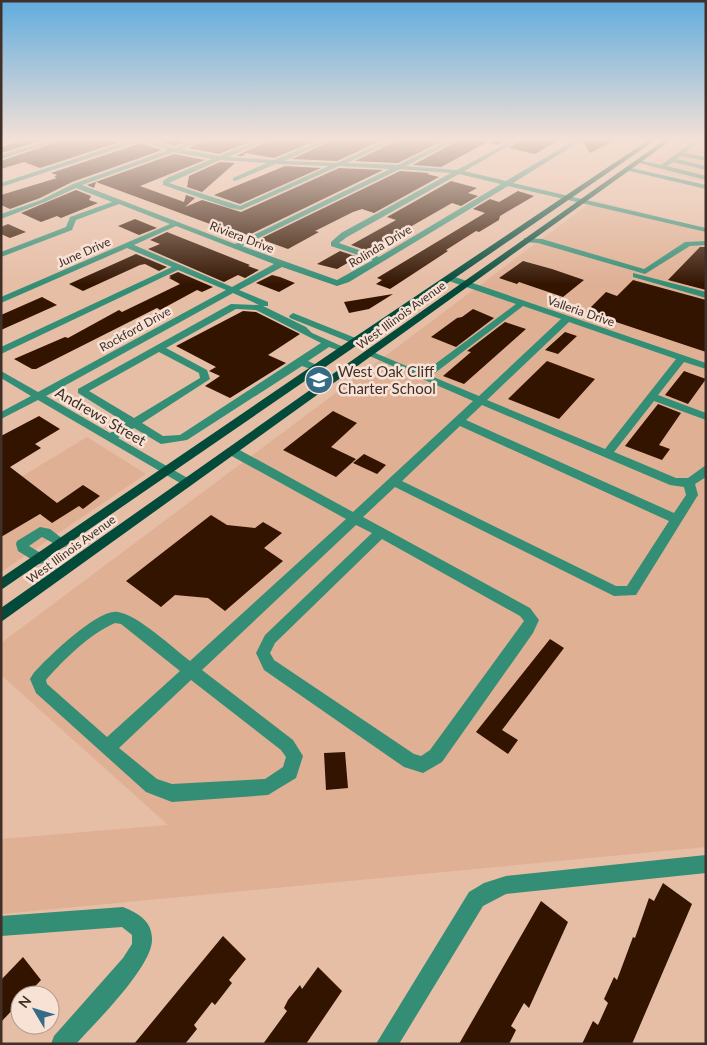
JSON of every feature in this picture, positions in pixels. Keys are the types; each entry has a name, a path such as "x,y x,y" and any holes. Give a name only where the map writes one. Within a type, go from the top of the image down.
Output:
{"main road":[{"name":"West Illinois Avenue","path":"1,585 349,345 582,188"},
{"name":"West Illinois Avenue","path":"1,616 601,188"},
{"path":"512,235 527,240"},
{"path":"349,345 370,354"},
{"path":"212,440 232,451"}],"street":[{"path":"1,217 38,203 69,188"},
{"name":"Riviera Drive","path":"82,188 329,281 346,280"},
{"path":"176,188 232,207 241,208 287,188"},
{"path":"236,246 357,188"},
{"path":"380,260 334,244 344,235 429,188"},
{"name":"Rolinda Drive","path":"346,280 499,188"},
{"path":"531,188 706,230"},
{"path":"1,255 69,228 73,219 118,202"},
{"name":"June Drive","path":"1,300 176,224"},
{"path":"527,240 539,241 645,272 688,244 706,243"},
{"path":"527,240 534,245 706,296"},
{"path":"127,245 233,290 349,345"},
{"name":"Rockford Drive","path":"1,416 281,264"},
{"path":"1,351 178,267"},
{"name":"Valleria Drive","path":"449,278 706,366"},
{"path":"423,377 522,303"},
{"path":"328,343 183,438 161,440 82,391 234,306 258,307 328,343 349,345"},
{"path":"185,316 202,323"},
{"path":"107,748 355,519 567,319"},
{"path":"110,438 205,379 204,372 158,348"},
{"path":"370,354 674,482 689,484 700,478 706,469"},
{"path":"607,454 682,358"},
{"path":"301,362 316,368"},
{"name":"Andrews Street","path":"1,374 187,483"},
{"path":"651,396 706,416"},
{"path":"459,421 676,519"},
{"path":"232,451 525,612 532,620 528,629 436,756 423,765 410,762 269,665 263,653 270,639 380,533"},
{"path":"394,482 614,591 631,591 692,495 689,484"},
{"path":"39,559 23,548 22,544 40,532 46,532 62,543"},
{"path":"116,617 126,620 287,745 295,756 290,772 268,787 172,793 152,786 107,748 41,688 38,679 46,667 104,621 116,617"},
{"path":"387,1044 476,899 491,890 506,885 706,864"},
{"path":"1,926 122,917 135,922 142,932 142,946 132,963 62,1044"}],"shaded area":[{"path":"594,200 706,229 706,847 1,914 1,839 168,825 1,675 1,643"},
{"path":"87,437 146,474 1,572 1,489"}],"building":[{"path":"25,188 60,188 10,209 1,205 1,195"},
{"path":"112,188 145,188 184,202 186,195 195,198 185,207 202,200 241,212 295,188 346,188 249,235 229,231"},
{"path":"189,188 207,188 202,192"},
{"path":"232,188 277,188 240,204 214,195"},
{"path":"365,188 420,188 374,213 362,209 353,212 315,231 319,232 288,249 260,239"},
{"path":"439,188 477,188 468,193 478,196 461,206 452,203 368,251 351,245 396,220 387,217"},
{"path":"76,190 91,196 89,200 98,203 61,218 57,216 41,222 21,213"},
{"path":"518,191 534,196 500,216 499,220 479,232 476,231 446,250 448,251 390,289 376,284 382,280 377,278 485,213 473,209 490,199 499,202"},
{"path":"135,219 157,228 139,235 118,226"},
{"path":"8,224 26,232 10,238 1,234 1,227"},
{"path":"167,232 259,270 245,278 238,275 224,282 148,249 160,244 150,240"},
{"path":"700,247 706,247 706,290 668,280"},
{"path":"340,251 358,257 337,269 317,264"},
{"path":"136,254 167,267 159,271 145,264 140,265 83,291 69,284"},
{"path":"523,261 584,280 563,297 519,282 517,284 499,278"},
{"path":"178,272 213,287 202,292 197,290 160,310 157,308 36,369 32,369 14,359 65,337 68,338 119,310 122,312 180,284 169,278 171,277 169,276"},
{"path":"272,275 295,283 279,292 256,283"},
{"path":"633,280 706,300 706,352 586,312 606,292 617,296"},
{"path":"393,294 369,309 349,313 344,302"},
{"path":"42,297 57,305 1,330 1,315"},
{"path":"473,309 494,318 456,347 431,337 457,318 462,317"},
{"path":"243,311 256,312 300,334 268,355 286,363 230,398 205,386 220,376 209,371 216,367 176,346"},
{"path":"505,322 526,329 464,384 443,376 471,352 467,351"},
{"path":"565,332 577,336 558,354 545,350"},
{"path":"547,361 595,379 559,419 508,399"},
{"path":"684,371 706,379 688,404 665,395"},
{"path":"658,404 681,413 659,445 670,449 662,460 625,446"},
{"path":"333,411 357,423 331,447 356,459 336,477 283,450"},
{"path":"39,416 60,429 35,444 41,448 10,467 57,503 83,485 100,496 83,509 79,506 52,523 40,514 1,537 1,436"},
{"path":"364,454 386,465 377,474 353,463"},
{"path":"211,515 227,525 255,528 263,522 282,533 264,548 283,561 225,611 208,598 175,595 161,607 126,581"},
{"path":"550,639 564,648 502,730 518,740 508,754 476,732"},
{"path":"345,752 348,788 326,790 324,753"},
{"path":"663,883 692,904 632,1044 582,1044 593,1021 598,1025 608,1003 604,999 614,977 617,980 649,898 654,901"},
{"path":"541,901 568,922 529,1008 524,1003 511,1026 516,1030 509,1044 459,1044"},
{"path":"223,936 246,959 229,980 232,983 215,1005 212,1002 194,1025 197,1029 185,1044 134,1044"},
{"path":"23,957 41,980 36,985 10,985 10,1013 1,1022 1,980"},
{"path":"318,967 342,991 306,1044 263,1044 287,1011 284,1008 288,1000 300,985 302,989"}],"place":[{"name":"West Oak Cliff Charter School","path":"319,380"}]}
